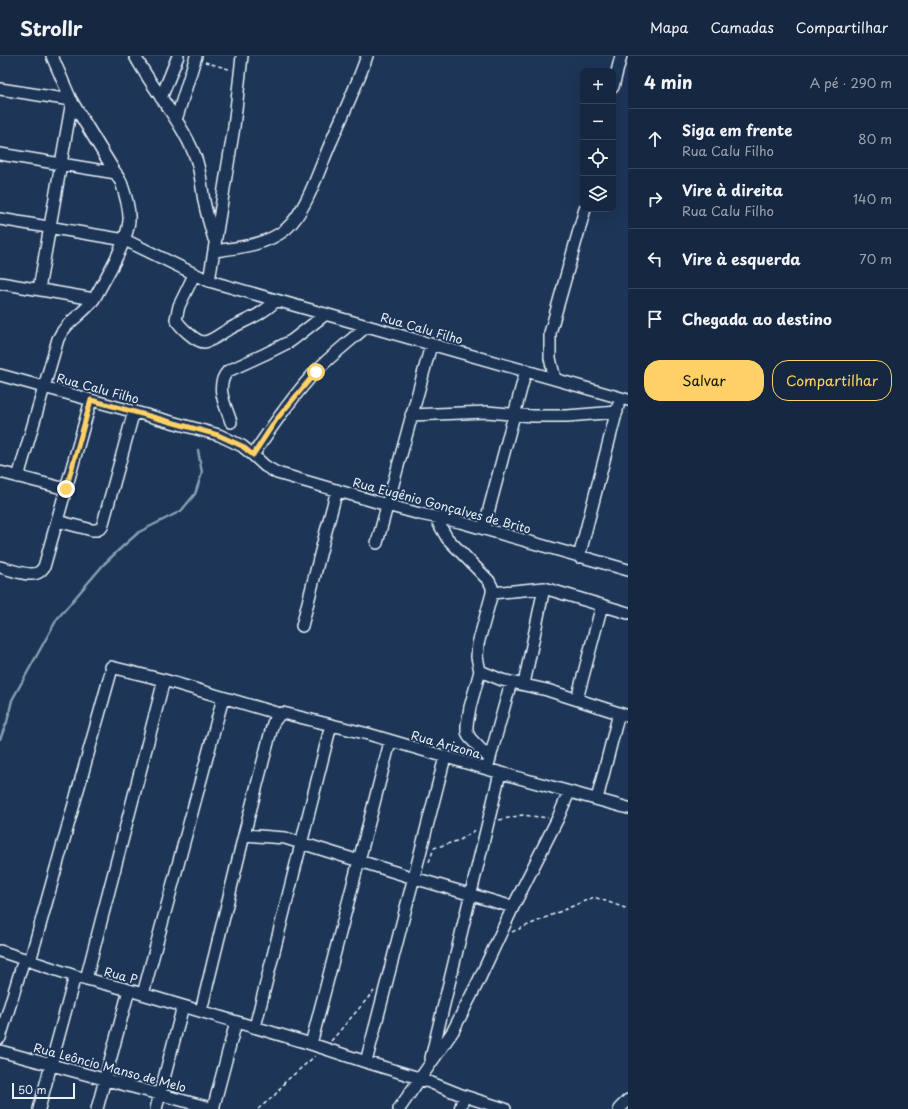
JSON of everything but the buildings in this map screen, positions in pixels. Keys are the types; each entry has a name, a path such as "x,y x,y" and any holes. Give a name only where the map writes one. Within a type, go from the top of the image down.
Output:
{"street":[{"path":"18,477 58,339 68,324 89,306 94,299 125,240 129,219 127,204 121,182 71,101 52,56"},
{"path":"135,56 176,120 199,166 203,196 214,247"},
{"path":"161,98 178,56"},
{"path":"208,281 234,127 242,56"},
{"path":"214,247 234,249 273,237 292,222 312,187 350,100 367,56"},
{"path":"616,75 621,56"},
{"path":"176,120 196,57"},
{"path":"0,89 71,101"},
{"path":"39,289 71,101"},
{"path":"0,154 116,173"},
{"path":"555,379 550,358 550,333 584,212"},
{"path":"0,219 125,240 208,281 367,326"},
{"path":"194,275 181,301 176,314 176,319 184,329 200,341 205,342 211,340 228,329 250,320 266,311 276,301"},
{"path":"0,283 94,299"},
{"path":"231,422 224,402 221,386 221,382 228,371 291,341 326,314"},
{"name":"Rua Calu Filho","path":"0,375 218,435 242,446 253,455 276,420 316,372 334,354 367,326 624,399 617,412 579,557"},
{"path":"377,543 430,345"},
{"path":"484,528 526,370"},
{"path":"0,566 34,574 40,572 44,567 91,400"},
{"path":"57,521 92,530 102,527 134,411"},
{"path":"411,415 487,412 534,416 568,416 617,412"},
{"name":"Rua Eugênio Gonçalves de Brito","path":"253,455 265,466 277,473 387,505 484,528 579,557 628,570"},
{"path":"0,472 66,489"},
{"path":"302,626 337,490"},
{"path":"435,517 447,538 489,581 492,590 478,644 477,657 480,671 470,707 467,725 467,732 489,764"},
{"path":"492,590 544,588 628,613"},
{"path":"524,684 544,588"},
{"path":"577,699 602,605"},
{"name":"Rua Arizona","path":"27,960 111,670 164,680 280,714 368,734 390,742 445,757 489,764 500,773 628,808"},
{"path":"480,671 510,682 524,684 577,699 623,714 597,799"},
{"path":"39,1109 51,1065 80,978 164,680"},
{"path":"489,764 510,682"},
{"path":"143,994 223,698"},
{"path":"200,1011 270,734 273,723 280,714"},
{"path":"255,1027 331,725"},
{"path":"311,1044 390,742"},
{"path":"366,1062 445,757"},
{"path":"428,1065 430,1063 500,773"},
{"path":"399,1109 428,1065 453,1031 558,818 569,792"},
{"path":"244,835 285,838 513,907"},
{"name":"Rua P","path":"0,951 80,978 129,990 311,1044 419,1078 464,1096 505,1109"},
{"path":"0,1038 27,960"},
{"path":"97,1109 129,990"},
{"path":"156,1109 183,1006"},
{"path":"213,1109 236,1022"},
{"name":"Rua Leôncio Manso de Melo","path":"0,1051 213,1109"},
{"path":"460,1109 464,1096"},
{"path":"619,1109 628,1100"}],"path":[{"path":"196,57 241,73"},
{"path":"499,937 594,897 628,909"}],"waterway":[{"path":"0,739 7,722 12,700 57,619 104,564 121,548 139,532 181,511 195,494 202,473 198,450"}],"route":[{"path":"66,489 91,400 218,435 242,446 253,455 276,420 316,372"}]}
